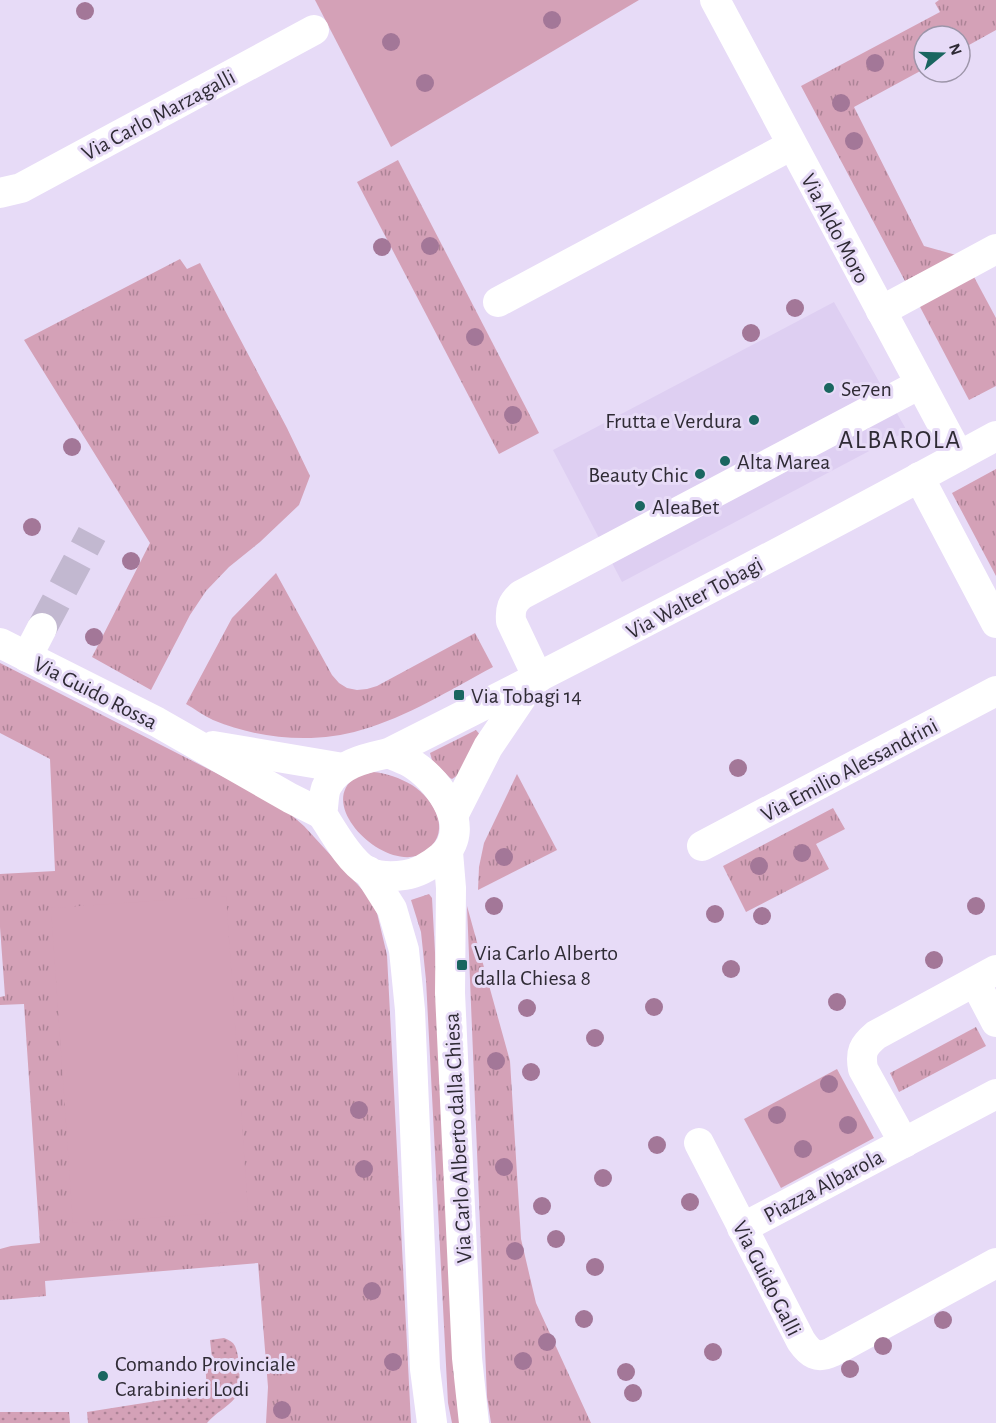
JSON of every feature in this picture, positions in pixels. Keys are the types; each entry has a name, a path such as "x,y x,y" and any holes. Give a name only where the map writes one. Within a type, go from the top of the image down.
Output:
{"street":[{"name":"Via Aldo Moro","path":"715,0 959,456"},
{"name":"Via Carlo Marzagalli","path":"0,193 21,188 314,30"},
{"path":"498,303 792,146"},
{"path":"881,311 996,249"},
{"path":"454,814 488,747 535,679 511,621 512,605 521,595 920,384"},
{"name":"Via Walter Tobagi","path":"389,753 636,628 996,436"},
{"path":"919,477 996,623"},
{"path":"27,657 42,628"},
{"name":"Via Guido Rossa","path":"0,644 157,722 322,814"},
{"name":"Via Emilio Alessandrini","path":"702,846 996,691"},
{"name":"Via Guido Rossa","path":"191,743 343,768"},
{"path":"389,753 415,765 439,790 454,814 455,832 448,852 430,866 412,874 388,877 368,871 353,858 322,814 327,786 343,768 364,758 389,753"},
{"name":"Via Carlo Alberto dalla Chiesa","path":"448,852 451,888 450,993 467,1358 474,1423"},
{"name":"Via Carlo Alberto dalla Chiesa","path":"368,871 392,909 404,950 410,1010 425,1369 432,1423"},
{"name":"Piazza Albarola","path":"903,1143 863,1069 860,1055 865,1044 876,1035 986,976 996,1022"},
{"name":"Piazza Albarola","path":"742,1228 996,1094"},
{"name":"Via Guido Galli","path":"699,1143 801,1341 814,1355 823,1356 832,1352 996,1263"}],"shaded area":[{"path":"834,302 907,431 622,582 553,450"}],"green space":[{"path":"315,0 639,0 391,147"},
{"path":"939,0 996,0 996,30 972,43 972,24 917,24 940,12 935,3"},
{"path":"912,27 912,76 854,107 924,246 956,255 905,281 801,86"},
{"path":"398,160 539,433 499,454 357,182"},
{"path":"180,259 187,269 200,263 310,476 299,505 260,542 229,567 206,591 190,615 151,690 92,657 150,543 24,340"},
{"path":"974,277 996,318 996,386 969,400 919,305"},
{"path":"996,469 996,576 952,493"},
{"path":"276,573 332,675 347,688 357,690 377,686 475,633 493,667 395,718 343,734 306,738 267,735 249,732 213,720 186,704 232,618"},
{"path":"0,663 281,806 304,826 369,897 377,913 387,955 411,1423 266,1423 268,1387 258,1263 45,1281 46,1296 0,1300 0,1249 40,1243 24,1004 0,1005 0,997 5,996 0,927 0,874 55,871 50,759 0,733"},
{"path":"476,730 481,736 458,775 450,778 432,760 430,753"},
{"path":"373,772 393,776 412,785 428,799 434,808 438,817 438,835 425,852 410,857 394,855 378,848 351,822 344,807 344,793 354,778"},
{"path":"517,774 557,850 478,890 479,867 484,843"},
{"path":"833,808 845,829 816,844 829,869 746,912 723,866"},
{"path":"429,894 432,898 461,1423 452,1423 448,1403 426,980 421,932 411,900"},
{"path":"226,896 248,1211 73,1223 51,908"},
{"path":"467,906 510,1061 521,1239 536,1303 591,1423 491,1423 487,1397"},
{"path":"976,1027 986,1046 899,1092 890,1073"},
{"path":"837,1069 874,1138 781,1188 744,1119"},
{"path":"224,1338 233,1343 237,1351 240,1372 239,1387 235,1398 207,1423 88,1423 87,1412 207,1393 205,1359 212,1358 210,1340"},
{"path":"0,1412 69,1412 70,1423 0,1423"}],"tunnel":[{"path":"42,628 92,534"}],"place":[{"name":"Se7en","path":"829,388"},
{"name":"Frutta e Verdura","path":"754,420"},
{"name":"Alta Marea","path":"725,461"},
{"name":"Beauty Chic","path":"700,474"},
{"name":"AleaBet","path":"640,506"},
{"name":"Via Tobagi 14","path":"459,695"},
{"name":"Via Carlo Alberto dalla Chiesa 8","path":"462,965"},
{"name":"Comando Provinciale Carabinieri Lodi","path":"103,1376"}],"district":[{"name":"ALBAROLA","path":"900,439"}]}
